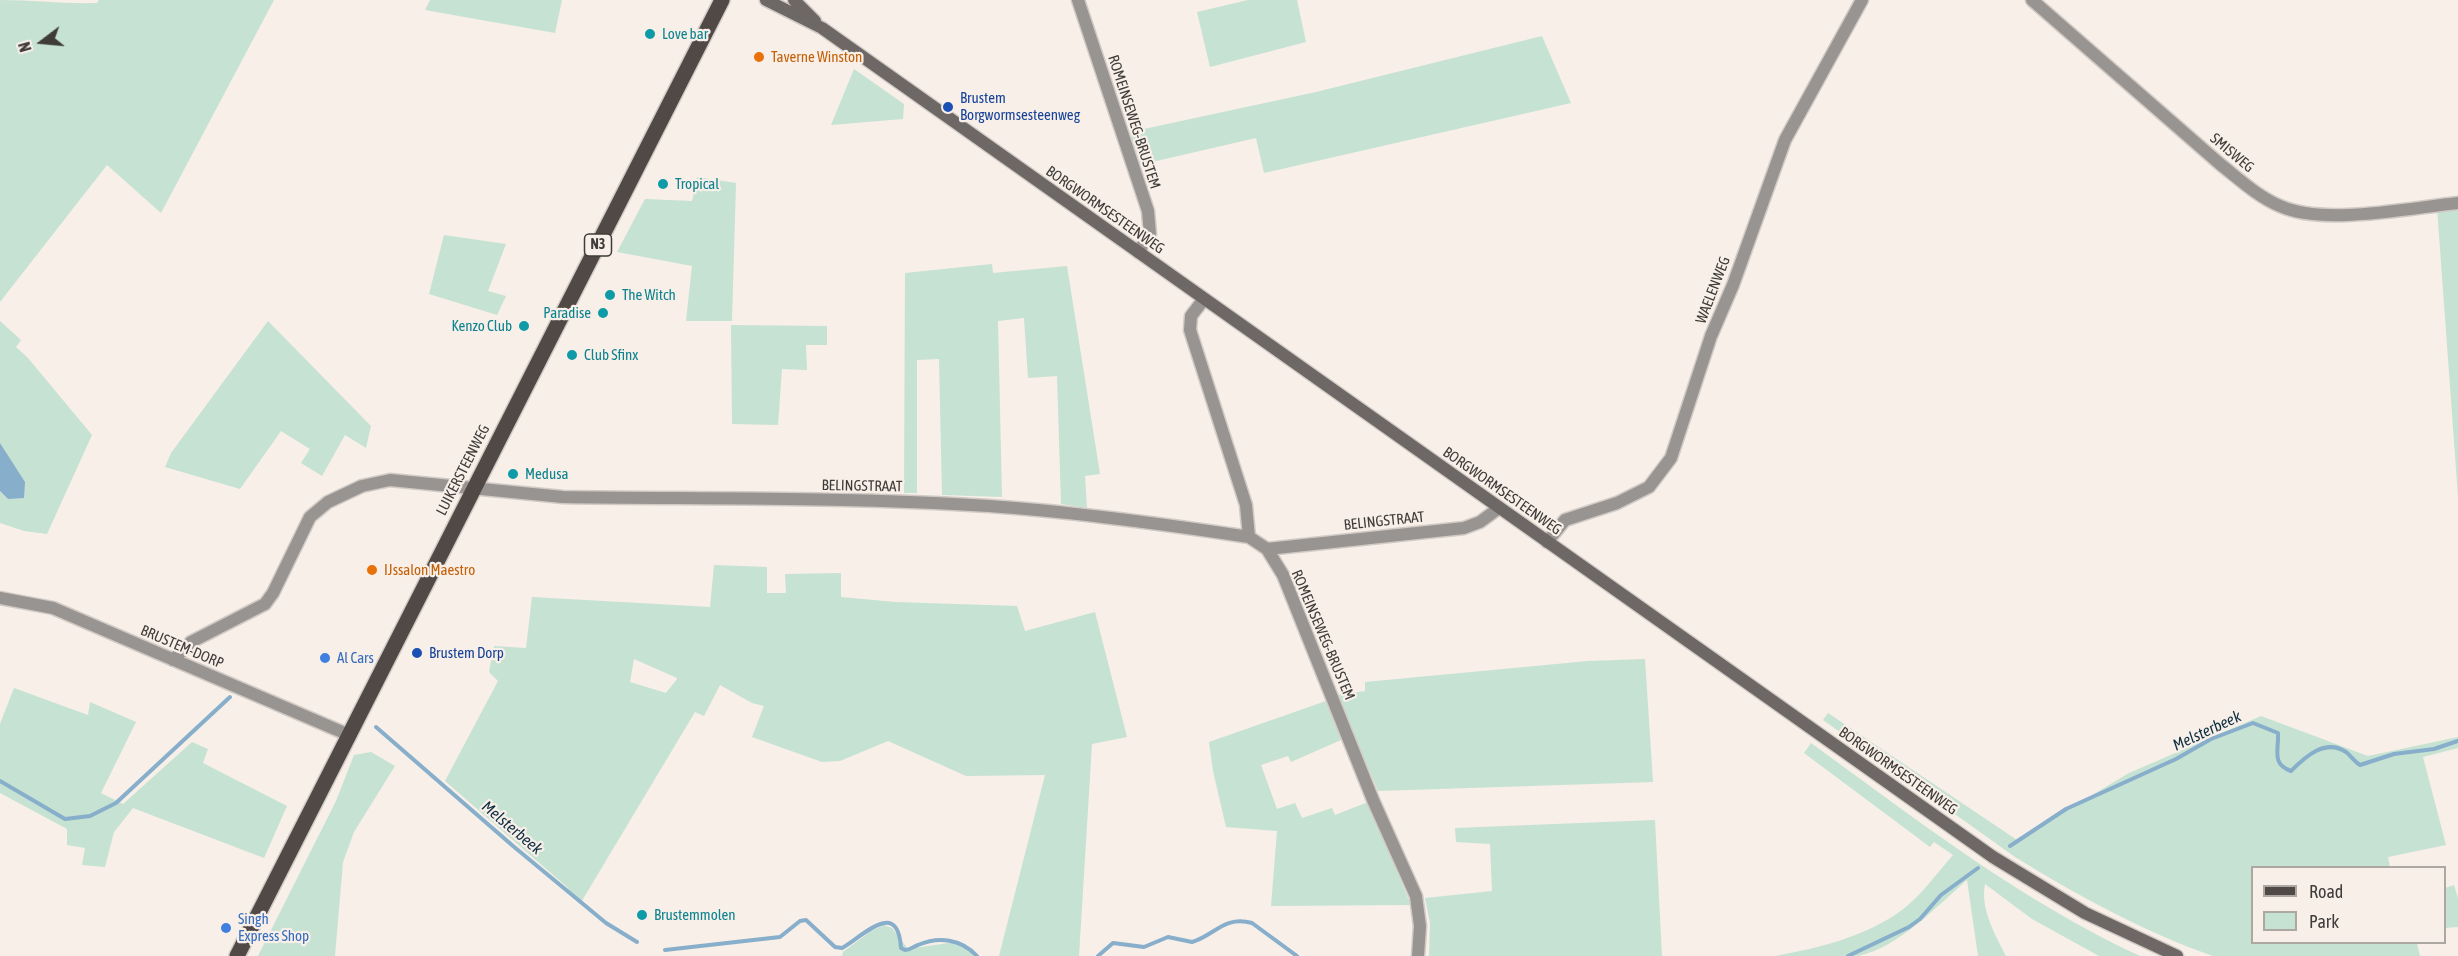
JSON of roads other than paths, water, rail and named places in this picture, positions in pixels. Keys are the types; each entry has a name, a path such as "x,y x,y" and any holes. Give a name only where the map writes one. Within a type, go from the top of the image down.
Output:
{"main road":[{"name":"LUIKERSTEENWEG","path":"237,956 722,0"},
{"name":"BORGWORMSESTEENWEG","path":"766,0 822,28 1993,857 2085,913 2177,956"},
{"name":"BORGWORMSESTEENWEG","path":"794,0 822,28"}],"street":[{"name":"ROMEINSEWEG-BRUSTEM","path":"1078,0 1148,211 1150,234 1138,252"},
{"name":"WAELENWEG","path":"1547,542 1565,520 1617,503 1648,487 1671,458 1711,336 1733,285 1785,140 1862,0"},
{"name":"SMISWEG","path":"2032,0 2227,170 2266,199 2282,207 2322,216 2458,203"},
{"path":"1204,298 1191,316 1190,330 1246,505 1249,537"},
{"name":"BELINGSTRAAT","path":"173,660 190,642 265,604 273,593 303,526 328,502 362,486 390,480 563,497 912,502 990,506 1069,513 1249,537"},
{"name":"BELINGSTRAAT","path":"1267,549 1464,528 1480,522 1499,508"},
{"name":"ROMEINSEWEG-BRUSTEM","path":"1249,537 1267,549 1282,575 1373,800 1416,896 1420,926 1419,956"},
{"name":"BRUSTEM-DORP","path":"0,598 53,608 349,735"}],"water":[{"path":"0,443 25,482 24,498 8,499 0,491"}],"waterway":[{"name":"Melsterbeek","path":"0,781 65,819 90,816 116,803 230,697"},
{"name":"Melsterbeek","path":"2010,846 2066,809 2176,759 2211,739 2253,723 2278,733 2278,760 2291,771 2309,755 2323,748 2338,748 2360,765 2394,754 2434,749 2458,741"},
{"name":"Melsterbeek","path":"376,727 606,923 637,942"},
{"name":"Melsterbeek","path":"1848,956 1909,927 1920,919 1941,895 1978,868"},
{"name":"Melsterbeek","path":"665,950 780,937 800,921 806,920 835,947 842,948 869,930 887,923 893,925 898,933 901,948 905,950 926,942 942,940 964,946 977,956"},
{"name":"Melsterbeek","path":"1098,956 1113,943 1144,947 1168,937 1192,942 1227,924 1242,921 1252,923 1297,956"}],"place":[{"name":"Love bar","path":"650,34"},
{"name":"Taverne Winston","path":"759,57"},
{"name":"Brustem Borgwormsesteenweg","path":"948,107"},
{"name":"Tropical","path":"663,184"},
{"name":"The Witch","path":"610,295"},
{"name":"Paradise","path":"603,313"},
{"name":"Kenzo Club","path":"524,326"},
{"name":"Club Sfinx","path":"572,355"},
{"name":"Medusa","path":"513,474"},
{"name":"IJssalon Maestro","path":"372,570"},
{"name":"Brustem Dorp","path":"417,653"},
{"name":"Al Cars","path":"325,658"},
{"name":"Brustemmolen","path":"642,915"},
{"name":"Singh Express Shop","path":"226,928"}]}
